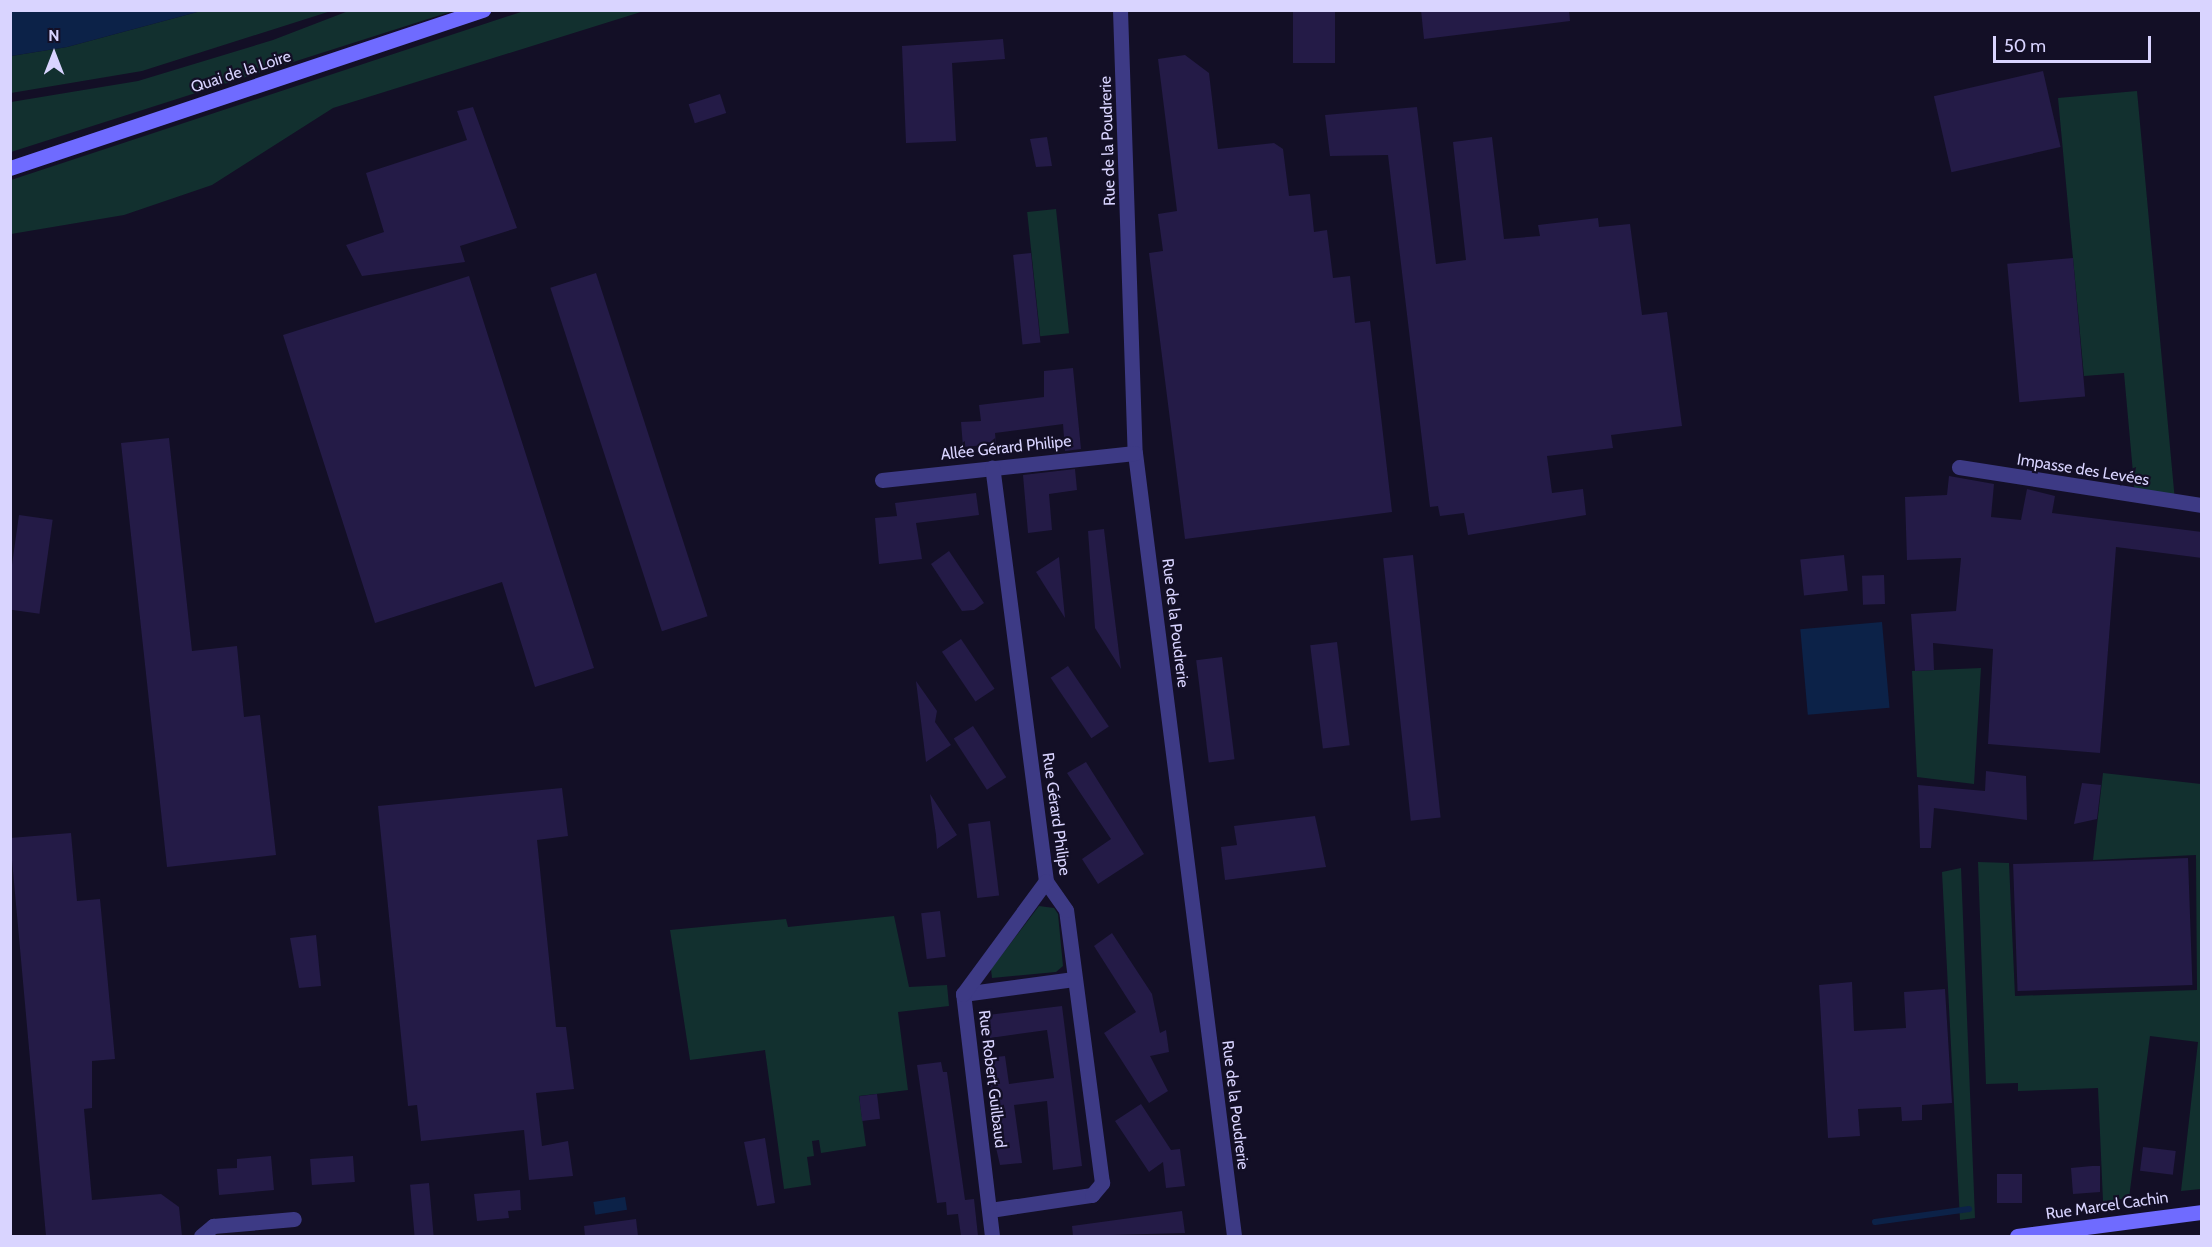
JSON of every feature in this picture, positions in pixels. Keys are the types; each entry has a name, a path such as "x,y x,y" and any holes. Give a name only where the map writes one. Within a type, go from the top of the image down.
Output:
{"main road":[{"name":"Quai de la Loire","path":"10,168 483,10"},
{"name":"Rue Marcel Cachin","path":"2017,1236 2202,1212"}],"street":[{"name":"Rue de la Poudrerie","path":"1120,10 1135,453 1234,1236"},
{"name":"Allée Gérard Philipe","path":"882,480 1135,453"},
{"name":"Impasse des Levées","path":"1959,467 2202,506"},
{"name":"Rue Gérard Philipe","path":"990,1210 1092,1195 1101,1186 1066,910 1046,881 992,468"},
{"name":"Rue Robert Guilbaud","path":"993,1236 963,994 1046,881"},
{"path":"963,994 1074,979"},
{"path":"201,1236 213,1226 294,1219"}],"green space":[{"path":"351,10 453,11 11,152 11,102 138,81 273,40"},
{"path":"527,10 644,11 333,108 212,185 124,215 11,234 11,180"},
{"path":"201,11 331,11 142,71 11,93 11,56 67,47"},
{"path":"2137,91 2175,501 2135,495 2124,373 2084,376 2058,98"},
{"path":"1056,209 1069,333 1040,336 1027,212"},
{"path":"1981,668 1974,784 1917,777 1912,671"},
{"path":"2103,773 2201,784 2201,1189 2181,1191 2198,1042 2150,1036 2129,1198 2103,1201 2098,1088 2018,1091 2018,1083 1986,1084 1978,862 2009,863 2015,996 2197,990 2196,855 2093,860"},
{"path":"1961,868 1975,1218 1960,1220 1942,872"},
{"path":"1039,906 1054,908 1058,914 1063,966 1056,972 992,978 991,969"},
{"path":"894,916 909,987 947,985 949,1006 898,1012 908,1090 859,1096 866,1146 821,1153 819,1140 812,1141 814,1156 807,1157 811,1185 784,1189 765,1050 690,1060 670,930 786,919 788,927"}],"water":[{"path":"11,10 201,11 67,47 11,56"},
{"path":"1882,622 1889,708 1808,715 1800,629"},
{"path":"625,1197 627,1210 595,1215 593,1202"}],"building":[{"path":"1293,10 1335,10 1335,63 1293,63"},
{"path":"1421,10 1569,10 1570,21 1424,39"},
{"path":"1003,39 1005,59 952,63 956,141 906,143 902,46"},
{"path":"1185,55 1209,73 1218,149 1274,143 1283,149 1289,196 1310,194 1314,232 1327,230 1333,278 1350,276 1355,323 1370,321 1392,512 1185,539 1149,253 1163,251 1158,214 1177,211 1158,59"},
{"path":"2043,71 2061,147 1951,172 1934,96"},
{"path":"720,94 726,113 695,123 689,104"},
{"path":"473,107 517,228 460,246 465,262 362,276 346,245 384,232 366,173 467,140 457,111"},
{"path":"1417,107 1436,264 1466,260 1453,142 1492,137 1504,239 1540,236 1538,225 1598,218 1599,227 1630,224 1642,315 1667,312 1682,426 1611,435 1613,448 1547,456 1552,493 1583,489 1586,515 1468,535 1464,513 1440,516 1438,506 1430,507 1388,155 1330,156 1325,115"},
{"path":"1047,137 1052,166 1036,167 1030,139"},
{"path":"1031,253 1040,343 1023,344 1013,255"},
{"path":"2073,258 2085,396 2019,402 2007,264"},
{"path":"596,273 708,616 662,631 550,288"},
{"path":"469,276 594,668 535,687 502,582 375,623 283,335"},
{"path":"1073,368 1081,449 1065,451 1063,424 995,433 996,444 963,447 961,422 981,421 979,405 1044,397 1044,371"},
{"path":"169,438 192,651 237,646 244,717 260,715 276,855 167,867 121,443"},
{"path":"1075,469 1077,490 1049,494 1052,530 1028,533 1023,475"},
{"path":"1949,476 1994,484 1991,517 2021,520 2027,489 2055,496 2052,513 2202,532 2202,558 2116,547 2100,753 1988,744 1993,649 1933,643 1934,670 1915,671 1911,614 1956,611 1961,558 1907,560 1905,497 1947,495"},
{"path":"976,493 979,515 916,523 922,559 879,564 875,518 897,516 895,503"},
{"path":"19,515 53,520 39,614 10,610 10,579"},
{"path":"1104,529 1121,669 1095,628 1088,531"},
{"path":"949,551 984,603 974,610 962,611 931,564"},
{"path":"1413,555 1441,818 1411,821 1383,558"},
{"path":"1844,555 1848,591 1804,595 1800,560"},
{"path":"1059,557 1065,618 1036,572"},
{"path":"1884,575 1885,604 1863,605 1862,576"},
{"path":"961,639 995,689 975,702 942,652"},
{"path":"1337,642 1350,745 1323,749 1310,645"},
{"path":"1222,657 1235,759 1209,762 1196,660"},
{"path":"1068,666 1109,727 1091,738 1051,678"},
{"path":"916,681 937,711 935,722 951,745 926,762"},
{"path":"973,726 1006,777 987,790 954,739"},
{"path":"1086,762 1144,854 1098,884 1082,859 1111,839 1067,773"},
{"path":"1986,771 2026,776 2027,820 1934,808 1931,848 1920,848 1918,785 1985,791"},
{"path":"2082,783 2101,785 2097,819 2074,824"},
{"path":"562,788 568,836 537,840 556,1027 566,1027 574,1089 536,1093 542,1146 568,1141 573,1176 529,1180 524,1130 421,1141 417,1105 408,1106 378,806"},
{"path":"930,794 957,835 937,849 936,835"},
{"path":"1315,816 1326,867 1225,880 1221,847 1237,845 1234,826"},
{"path":"990,821 999,895 977,898 968,824"},
{"path":"71,833 77,901 100,899 115,1059 92,1061 92,1108 84,1109 92,1200 161,1194 179,1207 182,1236 46,1236 10,838"},
{"path":"2188,858 2192,985 2018,991 2013,864"},
{"path":"940,911 946,957 927,959 921,913"},
{"path":"1112,933 1152,994 1160,1033 1166,1030 1169,1052 1150,1056 1168,1091 1149,1103 1104,1033 1136,1012 1094,946"},
{"path":"316,935 321,986 299,988 290,938"},
{"path":"1852,982 1854,1031 1906,1028 1904,992 1945,989 1952,1103 1922,1105 1922,1120 1902,1121 1901,1107 1858,1109 1860,1136 1828,1138 1819,985"},
{"path":"1062,1006 1082,1166 1053,1170 1047,1101 1014,1105 1022,1163 1000,1165 990,1122 994,1121 987,1058 1005,1056 1009,1084 1054,1078 1047,1030 990,1038 988,1015"},
{"path":"941,1062 943,1072 947,1072 965,1200 974,1199 978,1236 961,1236 958,1214 947,1215 946,1202 937,1203 917,1065"},
{"path":"877,1094 880,1119 862,1121 859,1096"},
{"path":"1141,1104 1171,1150 1180,1149 1185,1186 1166,1188 1163,1162 1149,1172 1115,1121"},
{"path":"765,1138 775,1203 757,1206 744,1142"},
{"path":"2143,1147 2176,1151 2173,1175 2140,1171"},
{"path":"271,1156 274,1190 219,1195 217,1169 237,1168 237,1159"},
{"path":"353,1156 355,1182 312,1185 310,1159"},
{"path":"2100,1166 2100,1192 2073,1194 2071,1168"},
{"path":"1997,1174 2022,1174 2022,1203 1997,1203"},
{"path":"429,1183 434,1236 415,1236 410,1185"},
{"path":"520,1190 521,1210 508,1211 509,1218 477,1221 474,1194"},
{"path":"1182,1211 1185,1233 1073,1236 1072,1226"},
{"path":"636,1219 638,1236 585,1236 584,1226"}],"waterway":[{"path":"1875,1222 1969,1209"}]}
